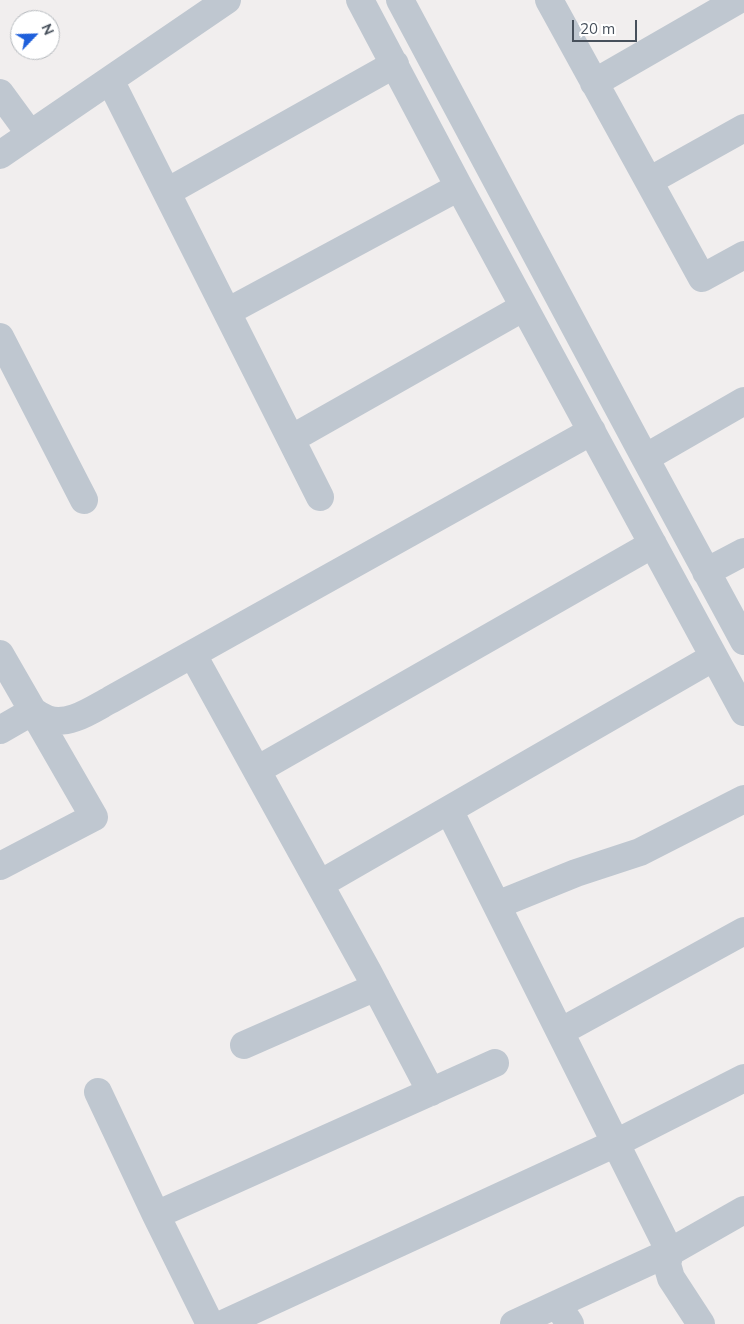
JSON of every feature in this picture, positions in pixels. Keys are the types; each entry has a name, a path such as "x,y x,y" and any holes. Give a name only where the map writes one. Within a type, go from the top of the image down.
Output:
{"street":[{"path":"0,155 227,0"},
{"path":"360,0 458,187 744,712"},
{"path":"400,0 744,640"},
{"path":"549,0 702,278 741,261"},
{"path":"594,83 738,0"},
{"path":"166,192 395,64"},
{"path":"110,80 320,497"},
{"path":"0,93 30,134"},
{"path":"649,181 744,128"},
{"path":"227,312 458,187"},
{"path":"291,439 524,307"},
{"path":"0,337 12,375 84,500"},
{"path":"645,458 744,401"},
{"path":"33,711 55,721 76,717 193,655 592,431"},
{"path":"256,770 653,544"},
{"path":"706,572 744,552"},
{"path":"0,654 94,817 0,866"},
{"path":"193,655 320,884 431,1092"},
{"path":"320,884 714,657"},
{"path":"0,730 33,711"},
{"path":"497,905 576,873 640,852 744,799"},
{"path":"449,810 670,1252 667,1264 671,1278 701,1324"},
{"path":"560,1032 744,931"},
{"path":"244,1045 376,987"},
{"path":"156,1215 495,1063"},
{"path":"222,1324 616,1143 744,1078"},
{"path":"98,1092 210,1324"},
{"path":"514,1324 564,1314 744,1210"}]}
